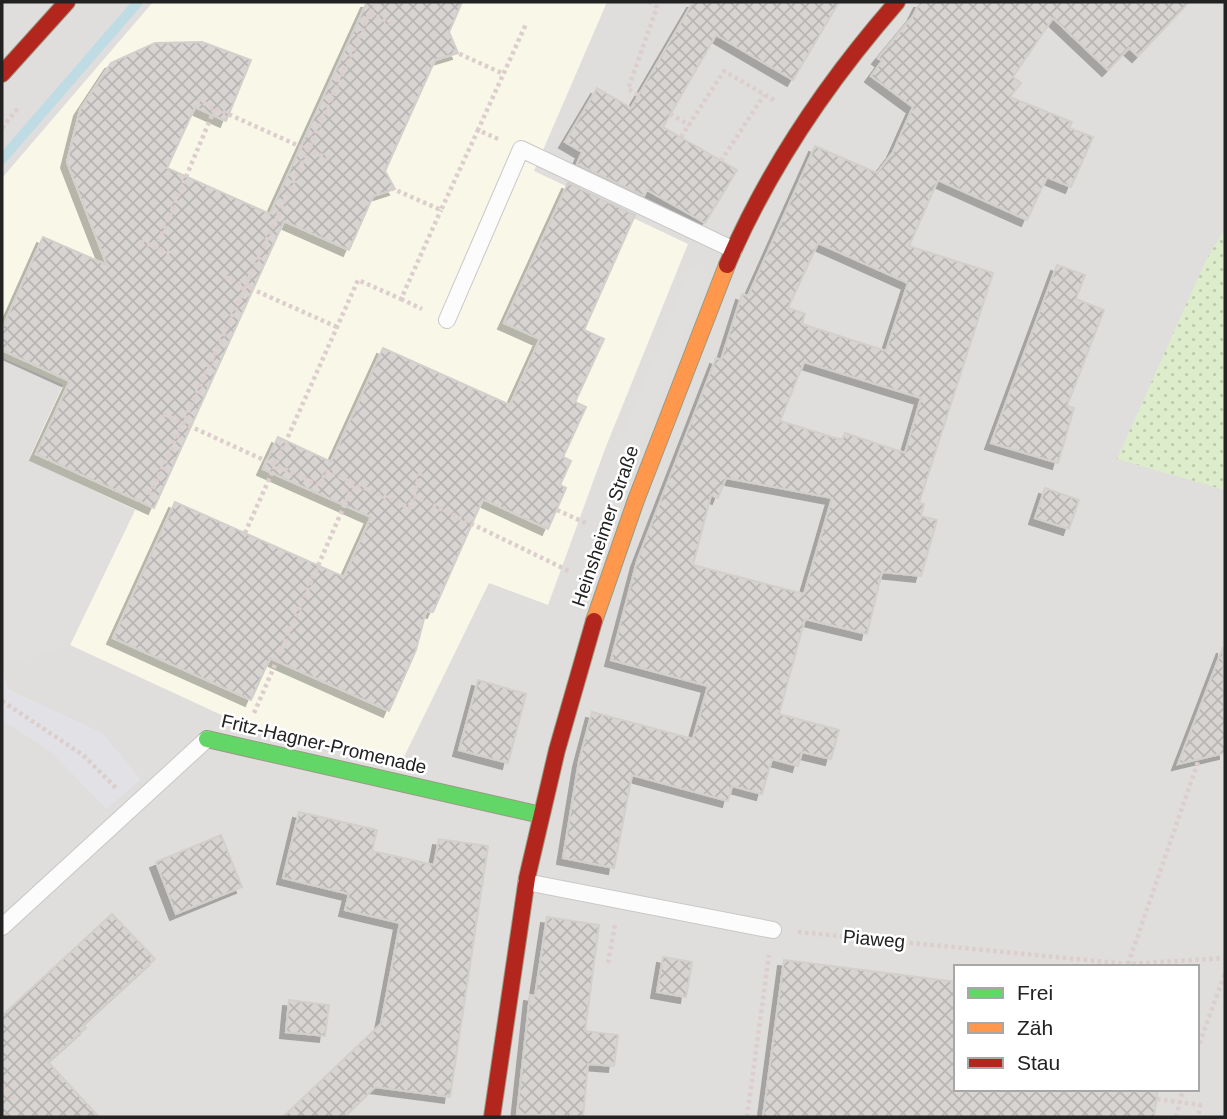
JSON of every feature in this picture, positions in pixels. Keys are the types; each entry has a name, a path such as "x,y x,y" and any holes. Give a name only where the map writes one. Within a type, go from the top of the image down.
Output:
{"street":[{"path":"2,74 67,2"},
{"name":"Heinsheimer Straße","path":"492,1117 526,882 576,679 611,566 734,250 775,167 863,39 897,2"},
{"name":"Fritz-Hagner-Promenade","path":"207,739 541,815"}],"lane":[{"path":"447,320 521,149 734,250"},
{"name":"Fritz-Hagner-Promenade","path":"2,927 207,739"},
{"path":"526,882 773,930"}],"path":[{"path":"149,495 376,2"},
{"path":"638,95 628,89 657,7 650,2"},
{"path":"370,13 394,25"},
{"path":"244,533 358,280 401,299 526,24"},
{"path":"453,51 504,74"},
{"path":"681,137 724,71 808,120"},
{"path":"721,160 764,94"},
{"path":"197,100 332,160"},
{"path":"156,248 215,108"},
{"path":"670,114 689,125"},
{"path":"478,130 521,149"},
{"path":"391,188 441,210"},
{"path":"141,241 174,255"},
{"path":"225,277 337,327"},
{"path":"163,414 320,486 326,471 410,508"},
{"path":"409,514 422,467"},
{"path":"250,724 354,483"},
{"path":"414,496 555,564"},
{"path":"2,701 83,755 132,808"},
{"path":"1128,964 1199,759"},
{"path":"608,963 620,900"},
{"path":"747,1117 773,930"},
{"name":"Piaweg","path":"773,930 1128,964 1225,958"},
{"path":"1199,1044 1225,973"},
{"path":"2,1086 15,1100"},
{"path":"1176,1117 1182,1091"},
{"path":"1157,1100 1200,1105 1198,1117"}],"shaded area":[{"path":"2,2 1225,2 1225,1117 2,1117"},
{"path":"153,2 607,2 534,171 688,244 605,449 548,605 489,583 400,765 254,730 70,645 135,510 28,460 62,386 2,358 2,178"},
{"path":"690,267 709,274 635,461 616,453"},
{"path":"2,358 63,385 28,460 135,510 70,645 2,664"},
{"path":"2,664 8,689 102,733 141,779 106,809 51,752 2,720"}],"green space":[{"path":"1225,229 1225,490 1117,459 1207,258"}],"building":[{"path":"367,2 462,2 449,32 458,53 435,60 385,171 395,189 373,196 349,250 284,221 154,508 36,454 70,381 2,350 2,329 43,237 107,265 67,162 80,110 111,63 155,43 202,42 251,60 226,121 195,107 167,168 270,214"},
{"path":"693,2 839,2 793,80 716,35 663,127 737,170 705,223 647,190 644,196 577,164 582,152 565,142 597,88 631,108"},
{"path":"920,2 1189,2 1138,56 1129,48 1108,70 1053,18 1013,77 1021,83 1010,97 1072,122 1069,128 1093,137 1071,187 1047,177 1027,220 938,180 909,246 993,273 919,503 924,504 921,516 937,520 921,576 882,572 867,634 805,619 779,714 839,730 831,759 802,752 798,766 772,759 762,794 732,786 728,801 632,775 614,868 563,858 579,761 592,712 693,739 708,686 611,660 637,561 716,358 721,360 742,294 748,296 815,146 877,173 893,152 913,107 871,76 882,61 878,58 913,16","holes":["818,243 908,283 886,351 802,324 805,314 788,308","804,362 921,398 905,453 845,433 842,440 780,421","726,478 832,498 804,594 693,565 711,495 718,498"]},
{"path":"568,183 635,215 584,330 604,339 575,402 586,407 563,457 571,461 560,485 566,488 548,529 483,499 433,612 426,611 416,650 389,711 270,658 251,700 113,638 175,502 344,577 371,517 263,469 278,437 331,462 383,348 510,405 540,339 504,323"},
{"path":"1057,265 1085,275 1076,299 1104,310 1067,406 1074,408 1058,463 991,443"},
{"path":"1045,488 1079,500 1069,529 1035,518"},
{"path":"1223,647 1225,753 1178,764 1197,715"},
{"path":"478,680 526,694 508,763 459,750"},
{"path":"299,812 377,830 372,851 434,865 439,839 488,846 450,1097 375,1087 344,1117 283,1117 381,1024 400,923 345,910 349,894 283,878"},
{"path":"221,835 242,887 176,914 156,862"},
{"path":"112,914 155,959 83,1025 86,1028 48,1062 99,1117 2,1117 2,1016"},
{"path":"547,917 599,925 585,1031 618,1035 614,1066 588,1064 583,1117 517,1114 530,995 535,996"},
{"path":"663,957 692,962 686,997 657,992"},
{"path":"784,960 954,982 954,1091 1158,1091 1154,1117 763,1117"},
{"path":"289,1000 329,1005 325,1036 286,1032"}],"waterway":[{"path":"2,159 138,2"}],"traffic: fast":[{"path":"207,739 541,815"}],"traffic: slow":[{"path":"594,621 636,500 727,265"}],"traffic: jam":[{"path":"2,74 67,2"},
{"path":"727,265 761,194 802,127 847,63 897,2"},
{"path":"492,1117 527,878 557,750 594,621"}]}
